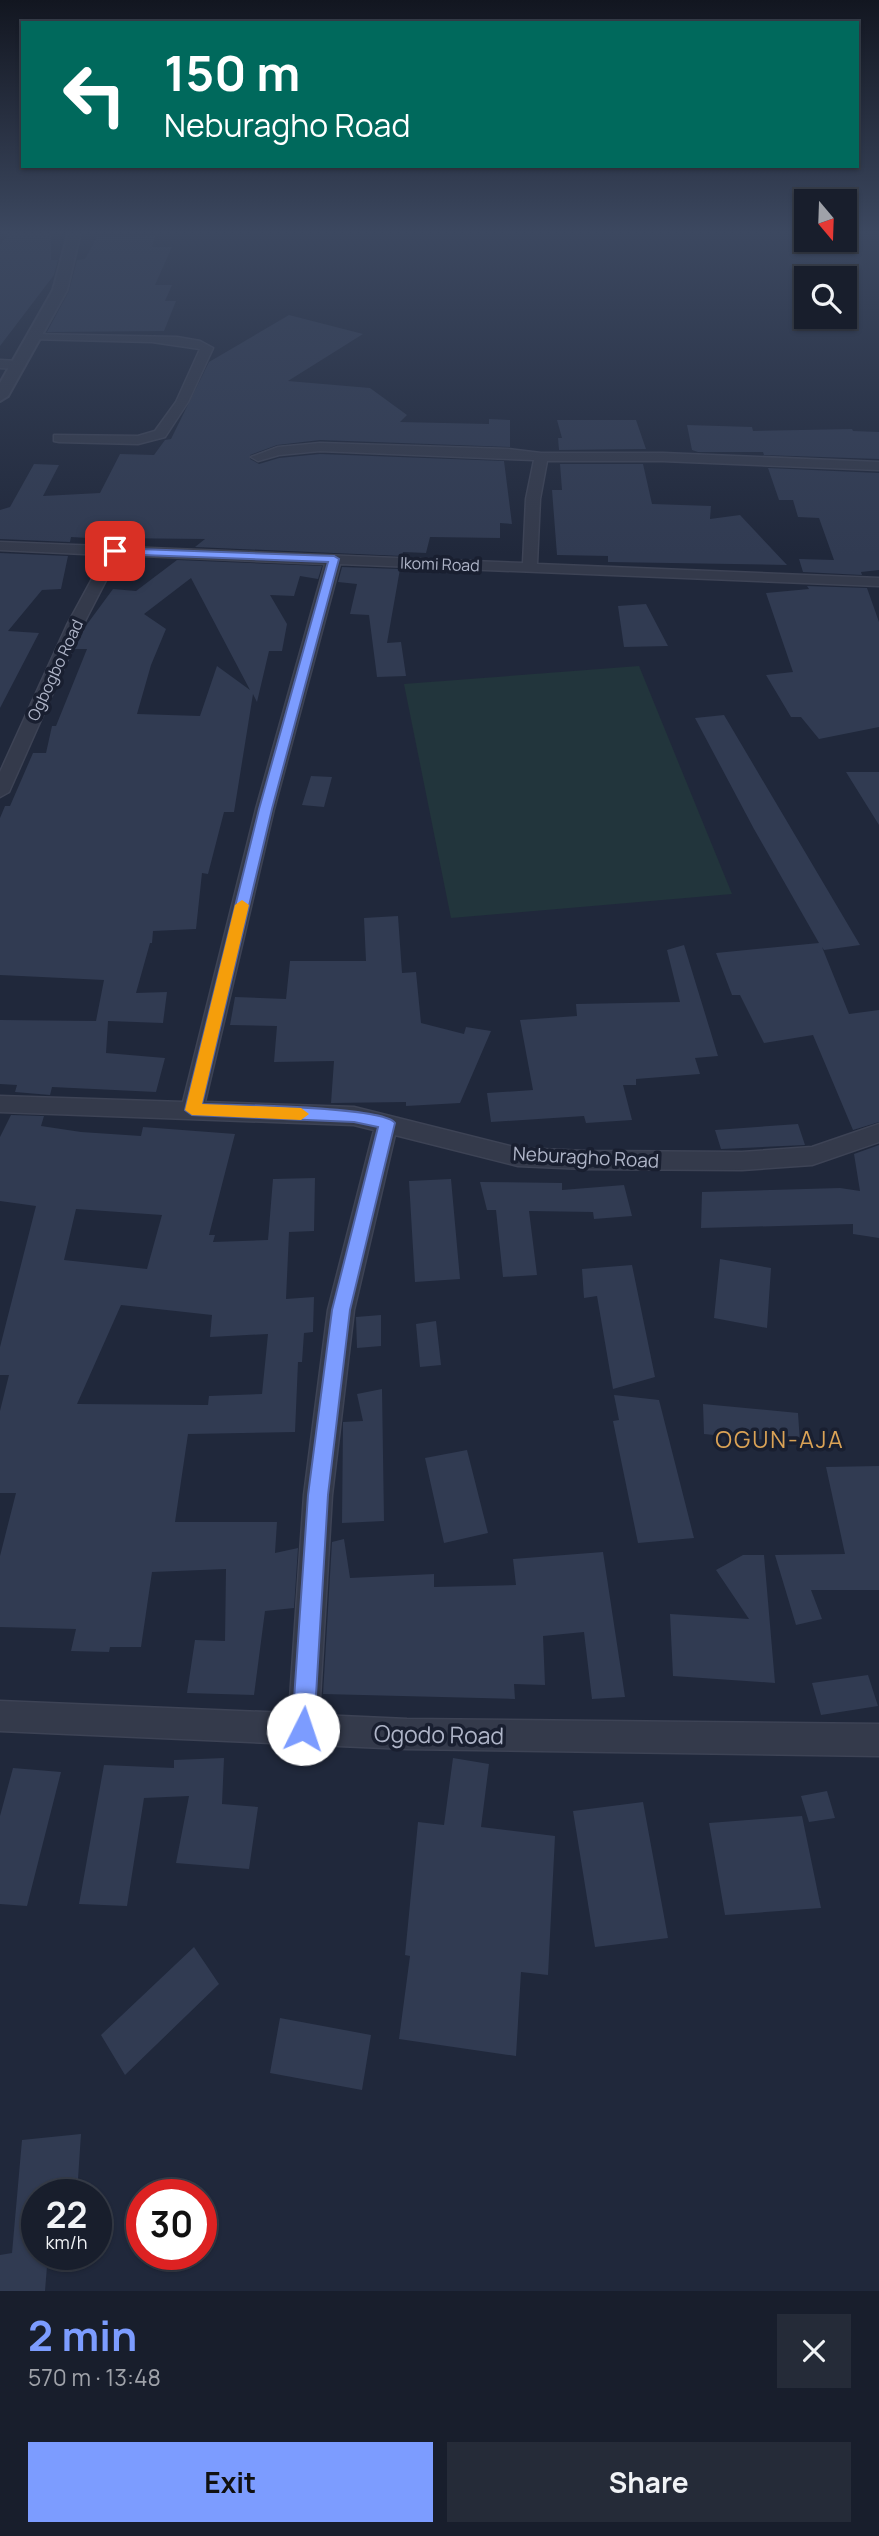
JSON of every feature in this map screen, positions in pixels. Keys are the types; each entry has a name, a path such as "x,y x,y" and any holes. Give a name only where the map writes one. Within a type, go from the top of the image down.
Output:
{"street":[{"path":"0,396 31,341"},
{"path":"59,438 145,440 160,434 182,402 207,348 201,344 173,341"},
{"path":"0,364 18,365"},
{"path":"258,457 289,449 320,447 508,453 541,457 663,457 879,467"},
{"path":"530,568 533,499 541,457"},
{"name":"Ikomi Road","path":"0,546 879,582"},
{"name":"Ogbogbo Road","path":"0,792 75,625 115,551"},
{"path":"192,1110 265,809 334,559"},
{"name":"Neburagho Road","path":"0,1104 354,1116 517,1157 585,1160 742,1161 812,1156 879,1133"},
{"path":"303,1729 318,1495 341,1310 387,1123"},
{"name":"Ogodo Road","path":"0,1716 407,1734 879,1740"}],"shaded area":[{"path":"639,666 732,894 451,918 404,684"}],"building":[{"path":"245,341 352,341 288,381 370,388 407,415 400,422 489,424 489,419 510,420 510,447 320,440 277,445 250,455 250,459 259,464 279,458 320,454 504,461 512,524 500,523 500,538 430,537 426,553 403,552 402,556 195,547 205,539 109,538 111,533 94,526 88,538 71,537 70,542 0,539 0,510 10,507 34,464 59,465 43,496 100,493 120,454 154,455 165,440 171,439 209,362"},
{"path":"557,420 636,420 646,449 559,450 558,438 562,438"},
{"path":"687,425 752,427 753,431 852,429 879,432 879,459 764,455 763,452 698,452 692,450"},
{"path":"560,464 643,464 652,504 711,506 710,519 740,515 787,565 608,562 608,556 557,555 552,490 562,490"},
{"path":"768,468 879,473 879,570 861,572 862,575 803,572 799,559 834,560 819,518 798,517 793,500 779,500"},
{"path":"0,553 68,556 61,589 42,590 8,631 39,633 0,708"},
{"path":"177,560 322,566 318,579 300,576 294,596 270,595 287,624 282,651 269,651 257,702 253,694 234,812 224,812 208,874 202,873 196,929 153,931 152,943 136,993 167,992 163,1023 108,1021 106,1053 165,1058 156,1092 52,1087 50,1095 15,1092 17,1085 0,1084 0,1020 96,1021 104,980 0,975 0,818 5,806 10,806 33,753 46,753 52,726 56,726 87,649 75,649 85,627 113,589 136,591","holes":["191,578 250,690 217,666 200,716 137,714 151,665 166,629 144,614"]},
{"path":"342,567 400,569 387,643 401,642 406,676 377,677 369,615 350,614 357,584 338,582"},
{"path":"807,586 867,588 879,622 879,727 819,739 801,717 791,717 766,675 793,672 766,593 809,589"},
{"path":"646,604 668,646 624,647 618,606"},
{"path":"724,715 860,945 824,950 822,947 849,1014 879,1010 879,1122 853,1130 813,1035 764,1043 740,995 732,995 716,953 819,943 695,718"},
{"path":"846,772 879,772 879,825"},
{"path":"311,776 332,777 324,807 302,805"},
{"path":"398,916 402,973 416,972 421,1023 464,1034 466,1027 491,1031 460,1103 406,1106 406,1102 331,1103 334,1061 274,1062 277,1026 230,1025 235,997 286,999 290,961 366,961 364,918"},
{"path":"684,945 718,1056 695,1058 700,1074 636,1079 636,1085 623,1085 632,1120 586,1123 584,1116 491,1122 487,1093 533,1090 520,1020 577,1016 576,1004 680,1002 667,950"},
{"path":"11,1115 44,1116 41,1126 81,1132 141,1136 143,1127 235,1134 209,1235 215,1235 213,1242 268,1240 273,1179 315,1178 314,1231 289,1232 286,1299 314,1297 313,1332 304,1333 302,1362 298,1362 295,1432 188,1434 175,1522 277,1522 275,1553 298,1548 294,1608 265,1611 254,1695 187,1693 195,1640 225,1641 226,1569 152,1572 141,1647 110,1647 109,1652 71,1651 76,1629 0,1627 0,1556 16,1493 0,1493 0,1411 9,1375 0,1375 0,1347 36,1206 0,1201 0,1137","holes":["76,1209 162,1215 147,1269 64,1260","121,1305 212,1315 210,1337 268,1334 262,1394 209,1396 208,1405 77,1404"]},
{"path":"798,1124 805,1145 721,1149 715,1130"},
{"path":"879,1145 879,1238 853,1234 853,1224 701,1228 702,1192 840,1188 860,1191 854,1154"},
{"path":"451,1179 460,1279 415,1282 409,1181"},
{"path":"480,1182 562,1183 562,1190 624,1185 632,1216 594,1219 593,1212 529,1211 537,1275 503,1277 496,1210 487,1210"},
{"path":"720,1259 771,1268 767,1328 714,1318"},
{"path":"632,1265 655,1377 613,1389 597,1296 584,1298 582,1269"},
{"path":"381,1315 381,1346 357,1348 356,1317"},
{"path":"436,1321 441,1365 420,1367 416,1324"},
{"path":"382,1389 384,1521 342,1523 343,1422 363,1421 357,1394"},
{"path":"614,1395 659,1400 694,1538 638,1543 613,1421 619,1420"},
{"path":"703,1404 798,1413 800,1443 704,1434"},
{"path":"467,1450 488,1533 444,1543 425,1458"},
{"path":"879,1466 879,1590 811,1590 822,1619 796,1625 775,1555 845,1554 826,1467"},
{"path":"344,1539 350,1578 434,1574 434,1587 516,1585 513,1559 603,1552 625,1697 592,1699 584,1632 543,1636 545,1685 514,1684 515,1699 323,1694 332,1542"},
{"path":"743,1555 764,1555 775,1683 673,1676 670,1614 749,1619 716,1570"},
{"path":"868,1675 878,1706 821,1715 812,1683"},
{"path":"224,1758 222,1804 258,1807 249,1869 176,1863 189,1796 144,1798 127,1906 79,1904 104,1765 174,1768 174,1760"},
{"path":"453,1758 489,1764 481,1827 555,1836 548,1975 521,1972 516,2056 399,2039 410,1956 405,1955 418,1822 444,1825"},
{"path":"13,1768 61,1772 27,1906 0,1904 0,1816"},
{"path":"827,1791 835,1818 809,1822 801,1796"},
{"path":"643,1802 668,1938 595,1947 573,1811"},
{"path":"802,1816 821,1908 725,1915 709,1823"},
{"path":"194,1947 219,1984 125,2075 101,2035"},
{"path":"280,2018 371,2035 362,2090 270,2073"},
{"path":"81,2134 78,2179 21,2179 21,2270 47,2270 45,2291 0,2291 0,2255 12,2253 22,2140"}],"slow traffic":[{"path":"242,905 192,1110 301,1114"}],"district":[{"name":"OGUN-AJA","path":"780,1439"}],"route":[{"path":"115,551 334,559 265,809 192,1110 354,1116 387,1123 379,1165 341,1310 318,1495 303,1729"}]}
